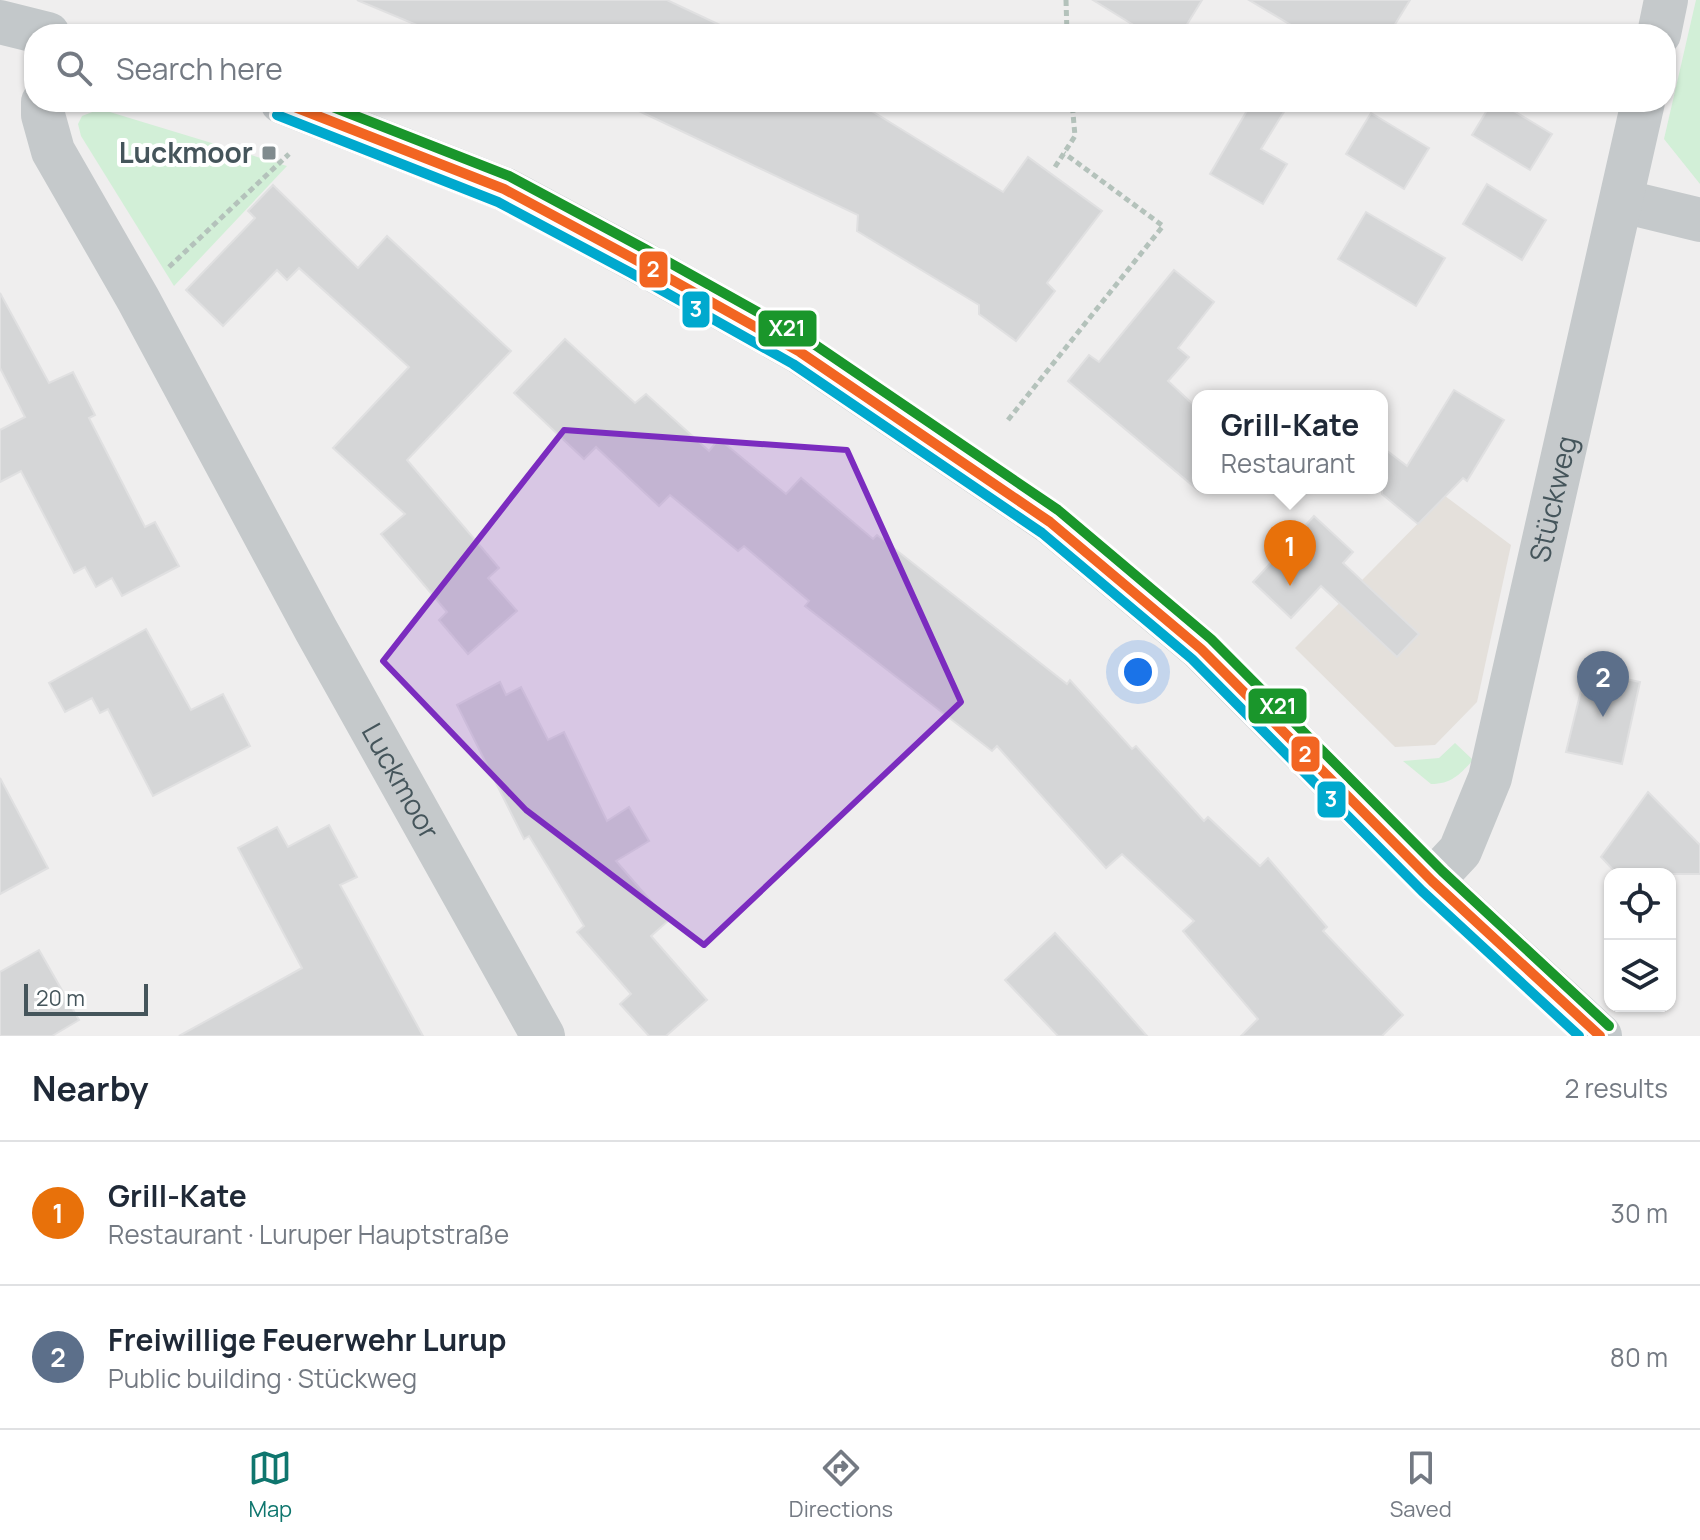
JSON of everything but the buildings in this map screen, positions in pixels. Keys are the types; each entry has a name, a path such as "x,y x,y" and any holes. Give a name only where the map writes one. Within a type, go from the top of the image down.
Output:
{"main road":[{"path":"0,22 24,28"},
{"path":"308,112 504,189 800,352 1050,522 1201,649 1432,881 1600,1036"}],"street":[{"path":"1661,24 1666,0"},
{"name":"Luckmoor","path":"43,112 53,151 138,299 316,630 543,1036"},
{"name":"Stückweg","path":"1432,881 1460,851 1490,778 1641,112"},
{"path":"1622,201 1700,220"}],"path":[{"path":"1066,0 1067,24"},
{"path":"1055,167 1075,136 1073,112"},
{"path":"1008,420 1163,226 1064,153"},
{"path":"168,268 289,154"}],"highlighted area":[{"path":"564,430 847,450 961,702 704,945 526,810 383,661"}],"shaded area":[{"path":"1445,496 1511,545 1477,702 1435,745 1395,747 1295,648"}],"green space":[{"path":"1696,0 1700,0 1700,184 1664,139 1670,112 1676,112 1676,87"},
{"path":"92,112 110,112 287,166 174,286 81,136 78,124 82,116"},
{"path":"1455,743 1473,760 1460,774 1445,782 1431,784 1403,761 1439,758"}],"transit line":[{"name":"2","path":"308,112 504,189 638,261 800,352 1050,522 1201,649 1432,881 1600,1036"},
{"name":"X21","path":"346,112 509,176 808,340 1058,510 1211,639 1442,871 1609,1026"},
{"name":"3","path":"277,115 498,202 631,273 793,364 1042,533 1192,659 1422,891 1579,1036"}],"place":[{"name":"Luckmoor","path":"269,153"},
{"name":"Grill-Kate","path":"1290,586"},
{"name":"Freiwillige Feuerwehr Lurup","path":"1603,717"}]}
